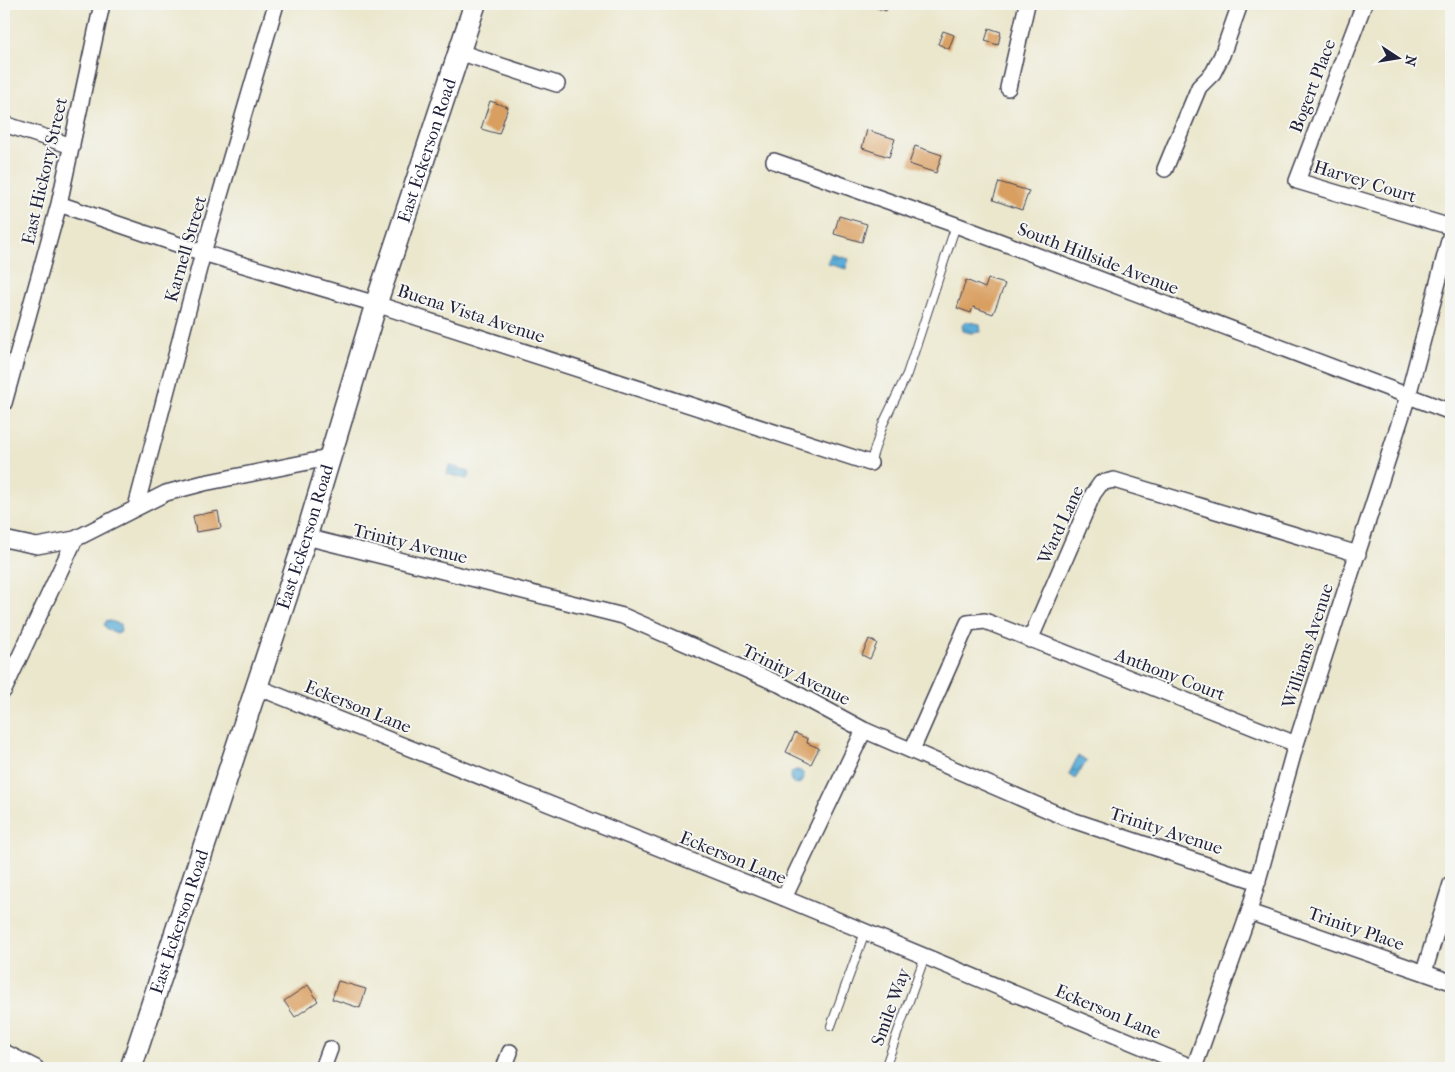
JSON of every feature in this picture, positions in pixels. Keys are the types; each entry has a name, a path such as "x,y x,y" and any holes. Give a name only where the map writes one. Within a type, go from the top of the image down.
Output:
{"street":[{"name":"East Hickory Street","path":"4,403 59,204 102,4"},
{"name":"Karnell Street","path":"136,506 203,253 276,4"},
{"name":"East Eckerson Road","path":"130,1068 306,537 328,458 376,304 475,4"},
{"path":"1008,88 1027,4"},
{"path":"1165,169 1199,87 1213,73 1222,55 1240,4"},
{"name":"Bogert Place","path":"1298,181 1364,4"},
{"path":"459,52 557,84"},
{"path":"4,124 72,146"},
{"name":"South Hillside Avenue","path":"774,161 956,225 1451,412"},
{"name":"Harvey Court","path":"1298,181 1451,227"},
{"name":"Buena Vista Avenue","path":"59,204 203,253 376,304 870,463"},
{"name":"Williams Avenue","path":"1194,1068 1249,912 1296,744 1408,396 1451,233"},
{"path":"4,539 37,546 75,539 136,506 166,493 204,483 328,458"},
{"name":"Ward Lane","path":"1030,640 1093,494 1101,483 1114,480 1358,554"},
{"name":"Trinity Avenue","path":"306,537 623,616 779,684 864,730 1069,819 1258,882"},
{"path":"4,690 75,539"},
{"path":"912,750 968,623 985,621 1030,640"},
{"name":"Anthony Court","path":"1030,640 1296,744"},
{"name":"Eckerson Lane","path":"257,687 784,898 1194,1068"},
{"path":"784,898 864,730"},
{"path":"1424,972 1451,884"},
{"name":"Trinity Place","path":"1249,912 1451,982"},
{"path":"322,1068 330,1049"},
{"path":"4,1052 36,1068"},
{"path":"504,1068 510,1052"}],"lane":[{"path":"870,463 883,424 907,374 956,225"},
{"path":"831,1026 865,932"},
{"name":"Smile Way","path":"885,1068 925,956"}],"water":[{"path":"831,254 849,259 846,269 828,264"},
{"path":"965,321 980,324 981,332 970,333 963,331 962,326"},
{"path":"449,465 469,471 470,476 467,479 447,474"},
{"path":"107,620 120,624 121,631 117,633 107,629 104,625"},
{"path":"1078,756 1087,761 1075,779 1069,774"},
{"path":"794,770 800,770 804,777 800,784 794,784 790,780 790,774"}],"building":[{"path":"875,4 889,4 886,11 874,7"},
{"path":"989,28 1001,32 998,45 985,41"},
{"path":"943,31 954,35 949,49 938,44"},
{"path":"490,101 508,107 499,134 481,129"},
{"path":"867,130 895,139 889,157 862,148"},
{"path":"915,146 942,155 936,173 909,164"},
{"path":"999,182 1029,191 1022,210 993,200"},
{"path":"839,216 867,224 862,242 834,234"},
{"path":"988,279 1005,284 993,314 973,307 971,313 957,308 966,280 985,288"},
{"path":"218,511 221,528 196,532 193,516"},
{"path":"869,639 877,643 870,659 862,655"},
{"path":"795,733 808,739 807,743 819,748 811,764 786,752"},
{"path":"338,981 366,989 360,1008 332,999"},
{"path":"308,985 318,1001 295,1017 284,1001"}]}
